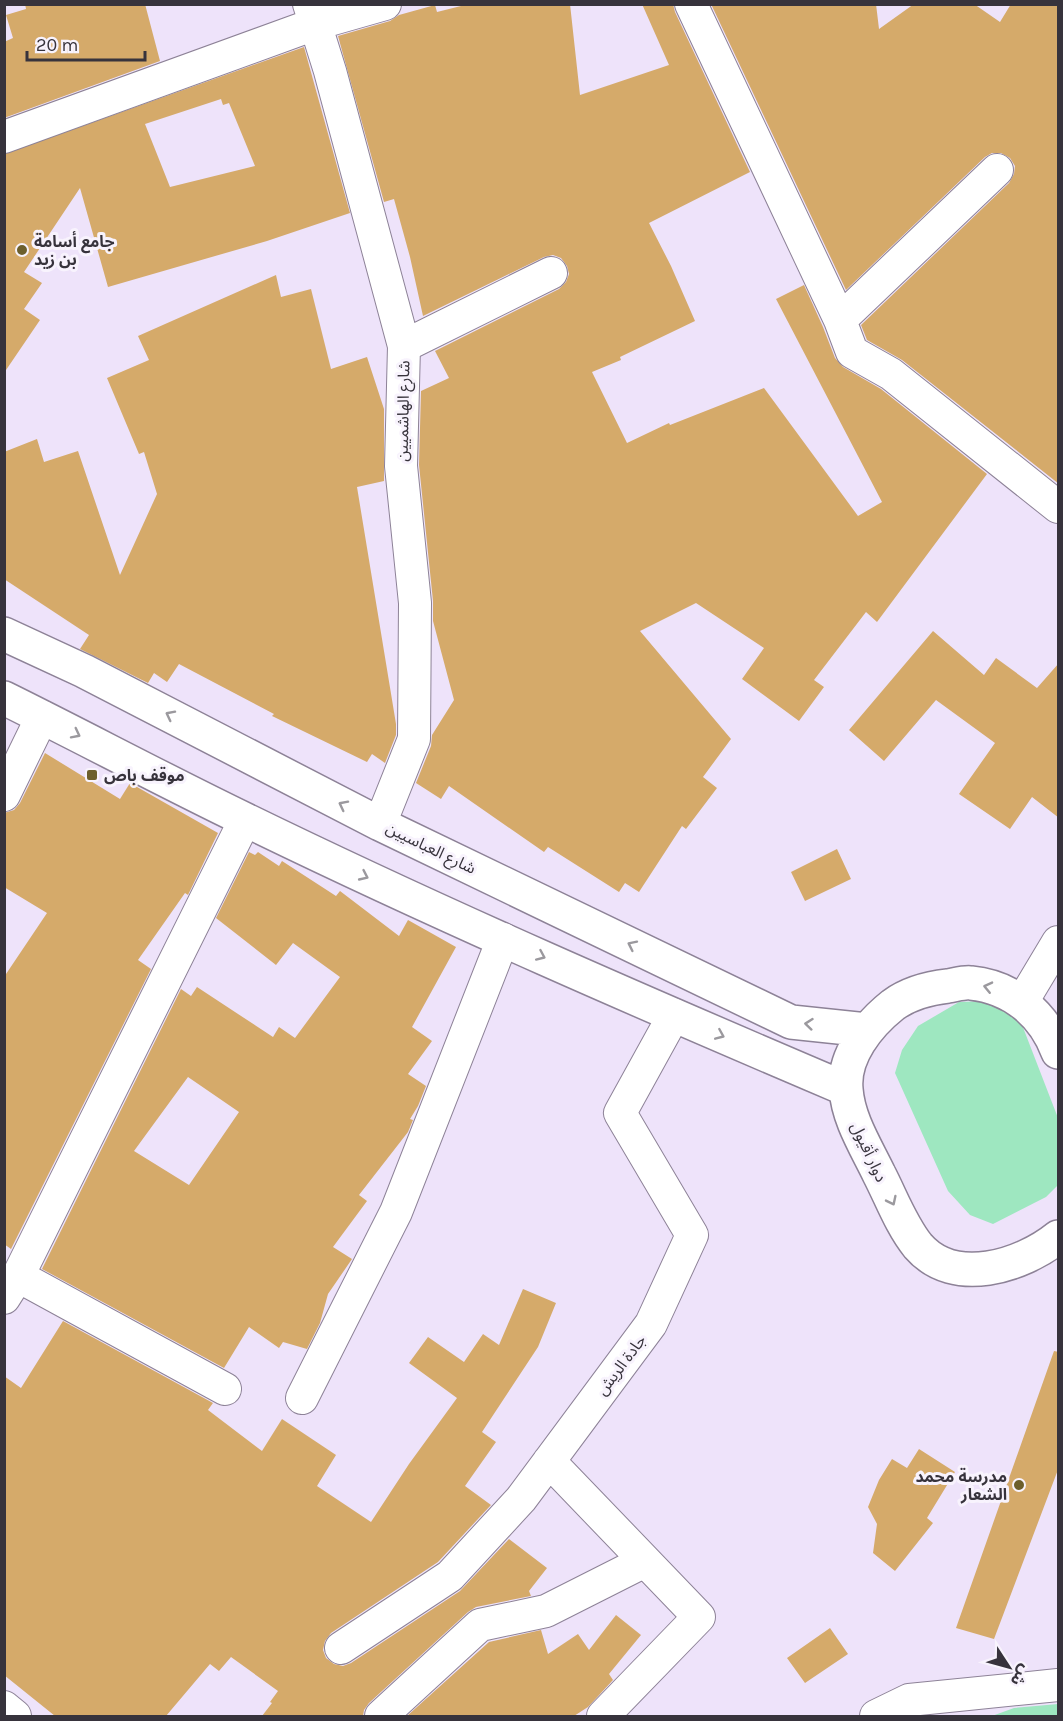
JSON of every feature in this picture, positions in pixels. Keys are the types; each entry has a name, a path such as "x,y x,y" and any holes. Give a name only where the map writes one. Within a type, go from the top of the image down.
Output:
{"main road":[{"name":"شارع العباسيين","path":"4,634 84,671 380,824 791,1022 867,1030"},
{"path":"4,698 245,820 674,1016 846,1089"},
{"name":"دوار أقيول","path":"1059,1052 1042,1020 1022,1002 997,988 969,982 931,988 894,1004 867,1030 849,1058 846,1089 854,1122 904,1224 919,1247 940,1263 963,1269 992,1268 1042,1250 1059,1237"}],"street":[{"path":"4,137 312,14 385,4"},
{"path":"691,4 840,320 852,352 891,374 1059,507"},
{"name":"شارع الهاشميين","path":"312,14 330,70 404,346 401,466 416,603 414,739 380,824"},
{"path":"840,320 997,170"},
{"path":"404,346 551,273"},
{"path":"4,795 42,717"},
{"path":"225,1389 11,1287 245,820"},
{"path":"302,1398 396,1212 503,939"},
{"path":"1022,1002 1059,942"},
{"name":"جادة الريش","path":"341,1648 450,1576 521,1499 651,1324 692,1235 620,1113 674,1016"},
{"path":"549,1461 699,1617 603,1716"},
{"path":"381,1716 480,1625 546,1611 645,1561"},
{"path":"876,1716 909,1700 1059,1685"},
{"path":"4,1707 15,1716"}],"green space":[{"path":"986,1001 1019,1017 1058,1118 1058,1185 1046,1197 993,1224 970,1215 948,1191 895,1073 902,1050 918,1026 959,1002"},
{"path":"1058,1704 1058,1716 992,1716 1014,1708"}],"building":[{"path":"25,4 145,4 160,61 4,118 4,42 13,38 6,15 26,9"},
{"path":"469,4 570,4 580,95 669,65 642,4 673,4 750,172 649,223 695,321 620,357 621,360 592,372 627,443 669,423 670,425 764,388 858,516 882,502 776,299 804,285 835,358 843,367 881,389 987,474 877,622 866,612 814,680 824,687 799,721 742,679 764,648 696,603 640,631 731,739 703,777 717,788 686,829 682,826 639,892 625,883 619,892 548,847 544,852 449,786 441,799 416,783 431,746 432,735 454,700 433,621 419,465 421,391 449,378 435,351 559,289 566,282 569,274 561,258 553,255 544,257 423,316 394,199 384,202 338,36 435,5 437,12"},
{"path":"711,4 876,4 879,29 914,4 974,4 1000,22 1011,4 1059,4 1059,484 902,360 867,340 861,325 1009,183 1015,166 1010,158 1001,153 992,153 985,157 846,290"},
{"path":"304,47 350,213 267,241 108,287 80,188 24,272 42,283 24,309 40,320 4,373 4,154","holes":["221,99 223,105 229,103 255,166 170,187 145,124"]},
{"path":"276,275 281,297 311,289 331,369 367,357 384,409 384,481 357,487 396,724 396,735 385,763 372,754 367,762 272,716 274,714 179,664 167,682 154,673 148,683 80,649 89,635 4,579 4,452 37,439 44,462 78,451 120,575 157,494 144,452 139,454 107,378 149,360 138,336"},
{"path":"933,631 984,675 996,658 1037,688 1059,663 1059,818 1032,797 1010,829 959,794 995,743 936,700 884,761 849,730"},
{"path":"45,753 120,799 130,783 218,833 188,895 185,893 138,960 151,969 11,1249 4,1244 4,977 47,913 4,887 4,813 14,810 20,803"},
{"path":"837,849 851,879 805,901 791,872"},
{"path":"249,852 255,855 258,852 279,866 282,861 336,896 340,891 399,936 408,920 456,947 412,1027 432,1041 408,1074 426,1086 410,1119 413,1120 408,1132 359,1195 367,1201 333,1247 352,1259 328,1294 320,1323 307,1349 283,1342 279,1348 249,1327 224,1368 42,1269 181,989 191,996 197,987 273,1037 279,1027 295,1038 340,977 293,943 276,965 216,918","holes":["188,1077 239,1112 189,1185 134,1151"]},
{"path":"523,1289 556,1303 538,1347 482,1432 496,1442 465,1486 491,1505 438,1562 331,1633 325,1641 323,1650 326,1658 334,1664 343,1666 351,1663 460,1591 509,1539 547,1568 529,1591 531,1596 476,1607 468,1612 369,1703 363,1716 262,1716 278,1691 231,1657 219,1671 210,1664 166,1716 55,1716 4,1675 4,1376 21,1388 63,1321 213,1403 208,1410 262,1451 282,1419 336,1455 317,1486 371,1522 409,1464 457,1398 409,1363 428,1337 464,1362 483,1334 499,1345"},
{"path":"1054,1351 1059,1352 1059,1467 994,1639 956,1628"},
{"path":"919,1449 955,1472 927,1518 933,1523 895,1571 873,1553 877,1524 868,1507 879,1480 892,1459 907,1468"},
{"path":"616,1615 641,1635 609,1674 613,1680 588,1707 574,1716 407,1716 489,1642 541,1630 548,1654 578,1634 589,1650"},
{"path":"830,1628 848,1654 805,1683 787,1658"}],"place":[{"name":"جامع أسامة بن زيد","path":"22,250"},
{"name":"موقف باص","path":"92,775"},
{"name":"مدرسة محمد الشعار","path":"1019,1485"}]}
